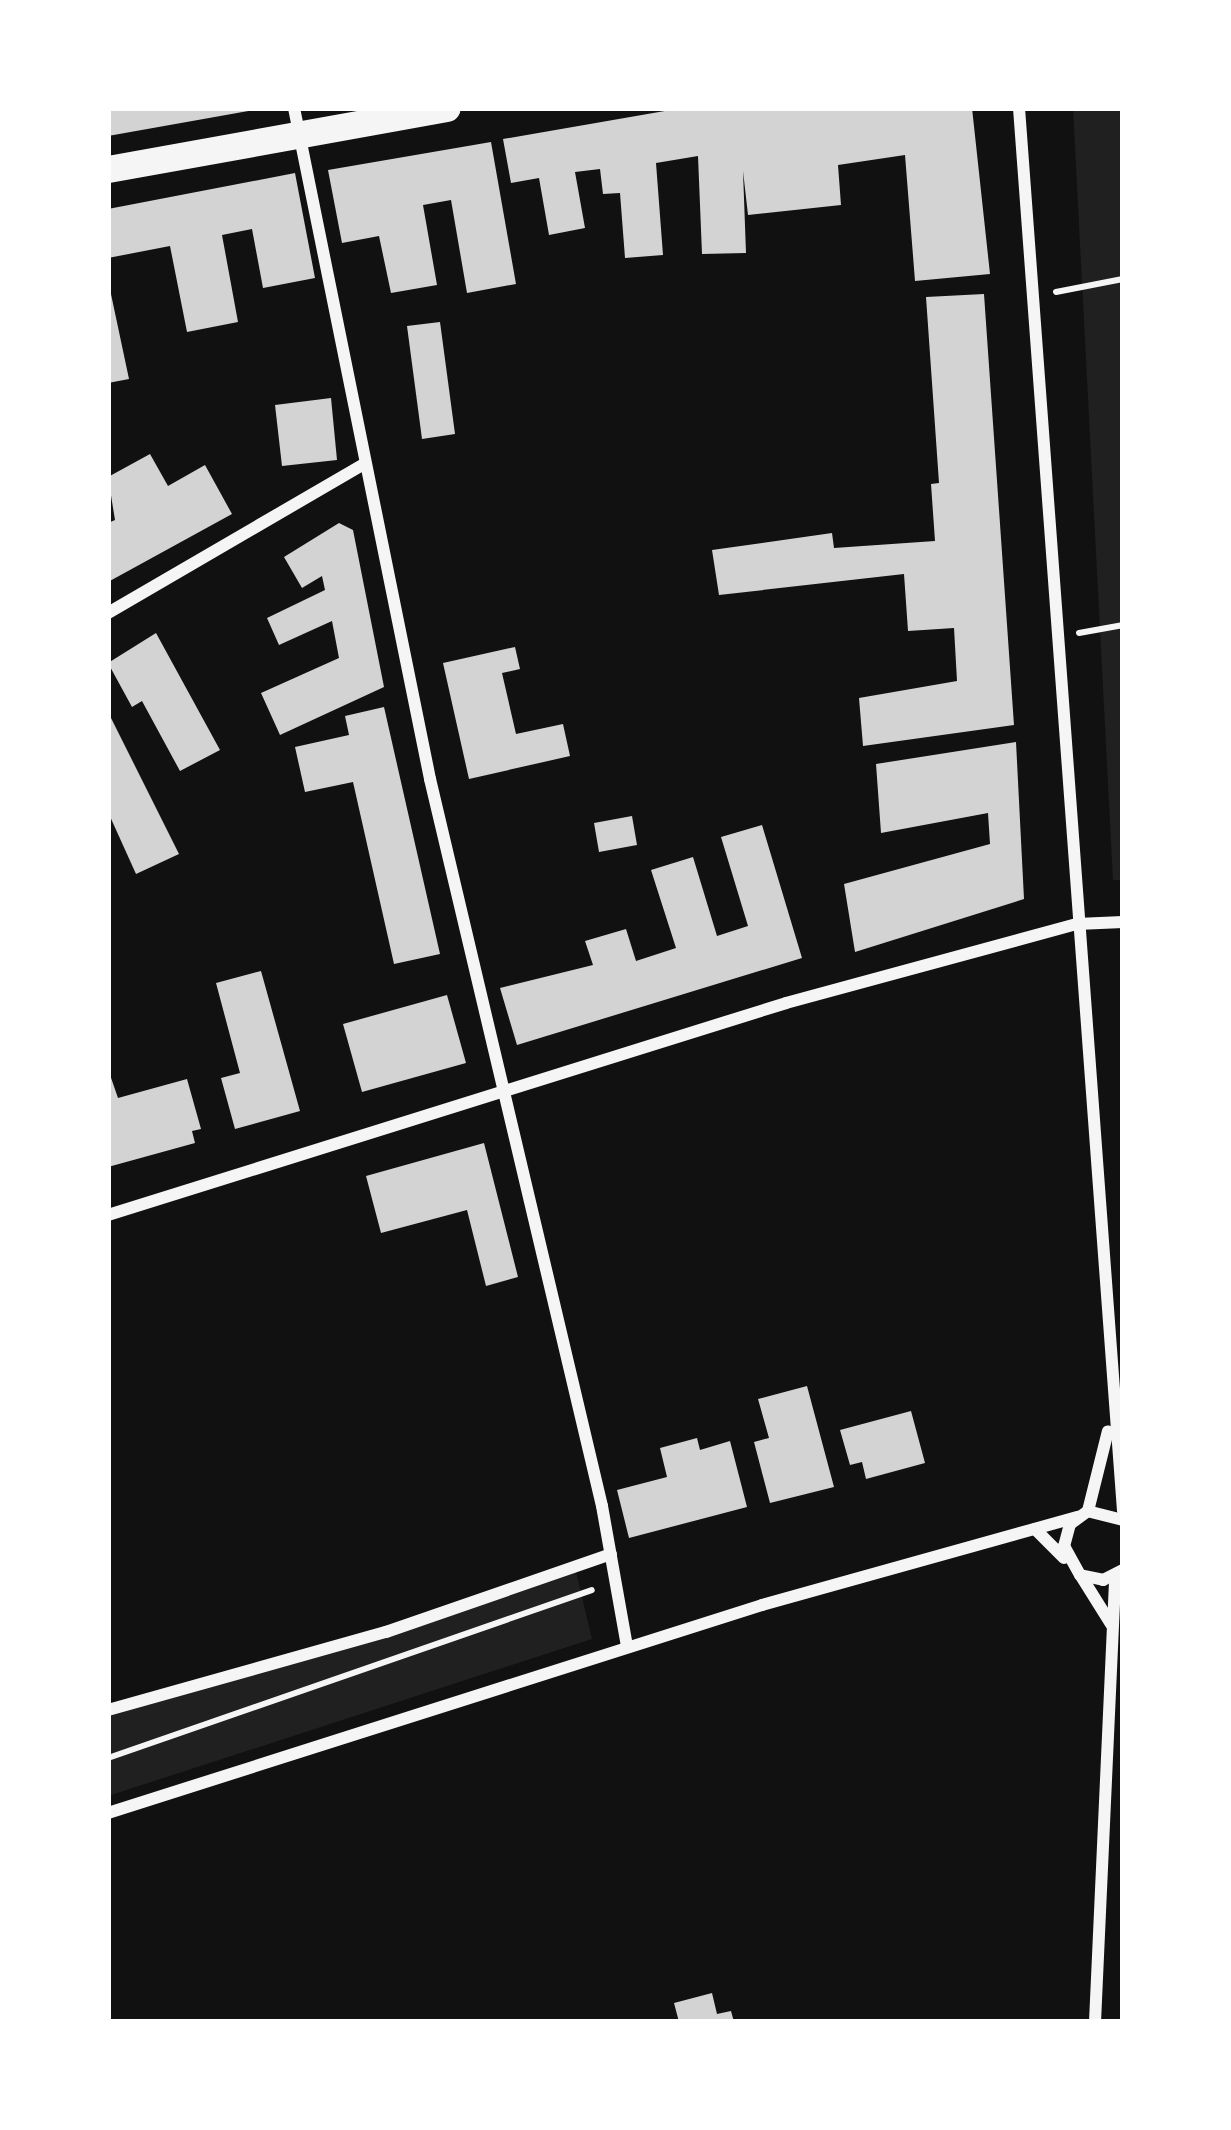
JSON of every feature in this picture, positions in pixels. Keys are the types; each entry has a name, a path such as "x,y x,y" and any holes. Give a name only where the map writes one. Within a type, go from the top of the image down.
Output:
{"main road":[{"path":"108,169 296,122 447,108"}],"street":[{"path":"108,1813 627,1647 1083,1514 1123,1515 1111,1412 1019,108"},
{"path":"296,122 364,464 501,1094 618,1581 627,1647"},
{"path":"108,613 364,464"},
{"path":"108,1215 786,1004 1078,924 1123,922"},
{"path":"1076,1571 1065,1535 1083,1514 1111,1412"},
{"path":"1035,1529 1076,1571 1115,1631"},
{"path":"108,1710 386,1632 611,1554"},
{"path":"1076,1571 1119,1573 1095,2022"}],"path":[{"path":"1033,296 1123,279"},
{"path":"1058,636 1123,625"},
{"path":"108,1758 618,1581"}],"shaded area":[{"path":"1073,108 1123,108 1123,880 1113,880"},
{"path":"576,1572 592,1639 108,1796 108,1712"}],"building":[{"path":"108,108 254,108 254,110 108,136"},
{"path":"682,108 972,108 990,274 915,281 905,155 838,165 841,205 748,215 743,171 746,253 702,254 698,156 656,163 663,255 625,258 620,193 603,194 600,169 575,172 585,228 549,235 539,178 511,183 503,139"},
{"path":"491,142 516,284 467,293 451,200 423,205 437,285 391,293 379,236 342,243 328,170"},
{"path":"295,173 315,278 263,288 252,229 222,235 238,322 187,332 170,246 108,258 108,209"},
{"path":"108,280 129,379 108,383"},
{"path":"984,294 1014,725 863,746 859,698 957,681 954,628 908,631 904,574 719,595 712,550 832,533 834,548 935,541 931,484 939,483 926,297"},
{"path":"440,322 455,434 422,439 407,326"},
{"path":"331,398 337,460 282,466 275,405"},
{"path":"150,454 168,486 205,465 232,514 108,582 108,523 115,520 108,477"},
{"path":"339,523 353,530 384,687 280,735 261,693 339,658 332,621 279,645 267,618 325,590 322,576 302,588 284,557"},
{"path":"156,633 220,750 180,771 142,701 132,707 108,663"},
{"path":"515,647 520,669 502,673 516,734 563,724 570,756 469,779 443,663"},
{"path":"384,707 440,954 394,964 353,782 305,792 295,747 349,735 345,716"},
{"path":"108,712 179,854 136,874 108,812"},
{"path":"1016,742 1024,899 855,952 844,884 990,844 988,813 881,833 876,764"},
{"path":"632,816 637,845 599,852 594,823"},
{"path":"762,825 802,958 517,1045 500,988 593,965 585,941 626,929 636,961 676,948 651,870 693,857 717,936 748,926 721,837"},
{"path":"261,971 300,1111 235,1129 221,1078 240,1073 216,983"},
{"path":"447,995 466,1063 362,1092 343,1024"},
{"path":"108,1069 118,1098 187,1079 201,1129 192,1131 195,1143 108,1167"},
{"path":"484,1143 518,1277 486,1286 467,1210 381,1233 366,1176"},
{"path":"807,1386 834,1487 770,1503 754,1442 769,1438 758,1399"},
{"path":"911,1411 925,1463 866,1479 862,1462 850,1465 840,1430"},
{"path":"697,1438 700,1450 730,1441 747,1507 629,1538 617,1490 667,1477 660,1448"},
{"path":"712,1993 717,2014 731,2011 734,2022 679,2022 674,2003"}]}
